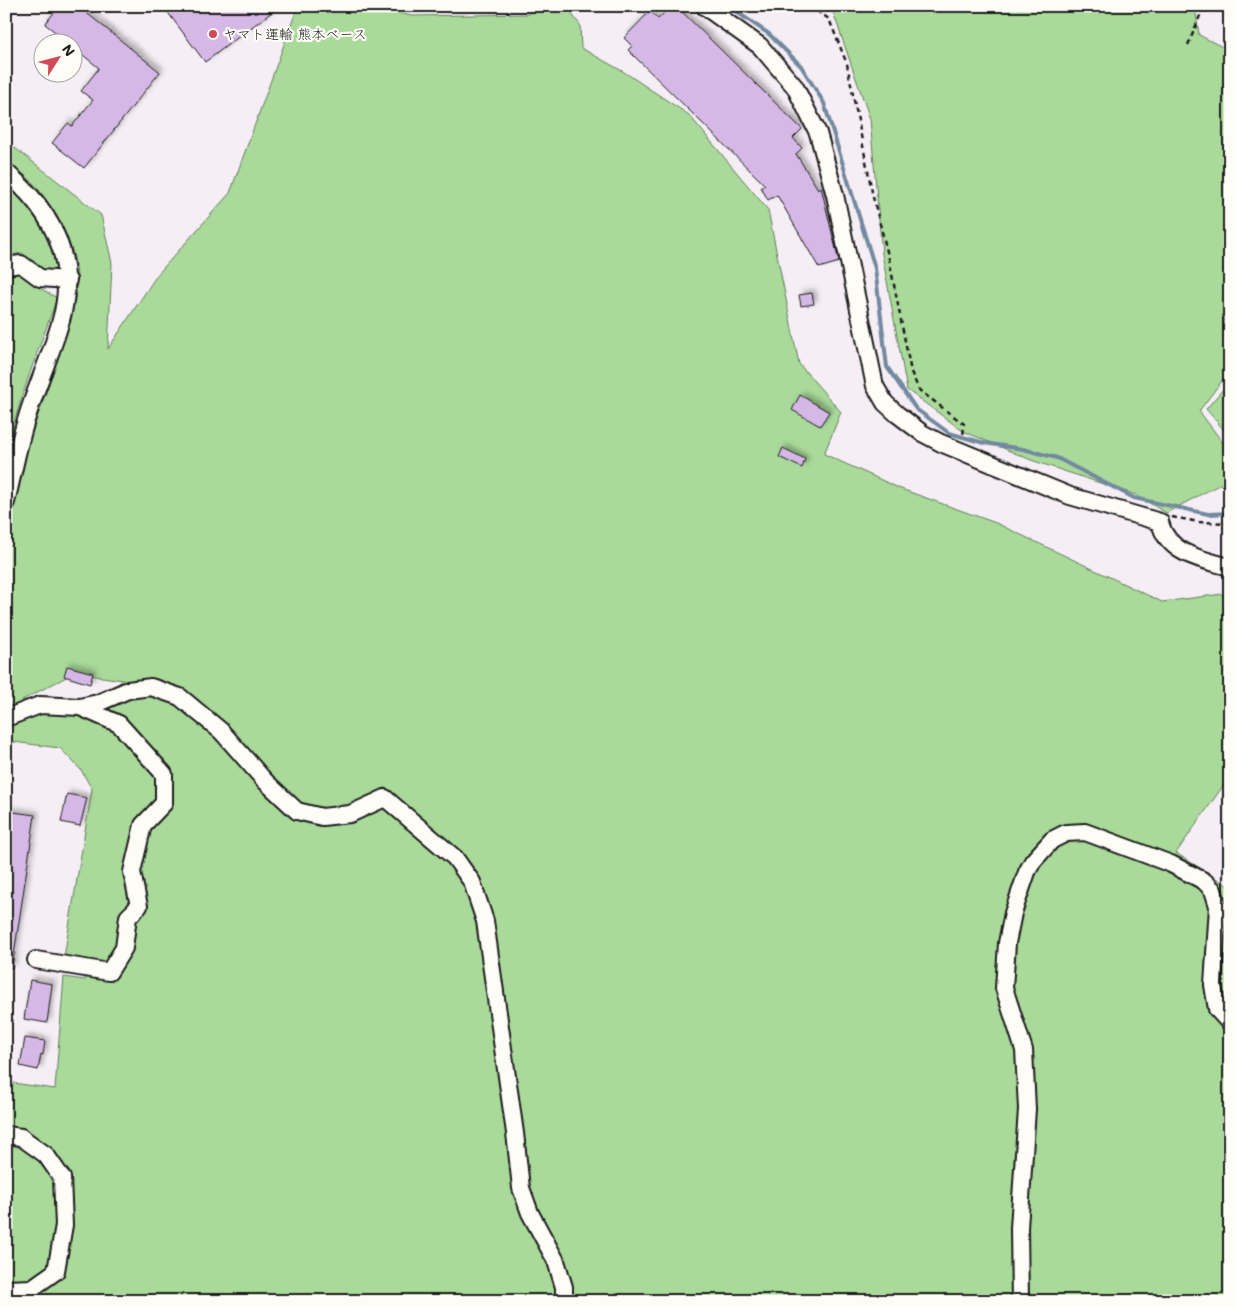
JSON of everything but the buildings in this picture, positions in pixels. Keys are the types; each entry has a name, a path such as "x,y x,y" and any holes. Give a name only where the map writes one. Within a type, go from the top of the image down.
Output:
{"street":[{"path":"704,6 760,46 795,87 818,133 835,195 875,386 885,403 922,433 941,443 1070,496 1160,522 1162,532 1189,556 1230,568"},
{"path":"6,172 36,201 51,225 62,251 68,280 62,319 26,418 6,502"},
{"path":"6,266 21,264 40,278 68,280"},
{"path":"6,718 40,705 80,707 98,704 128,690 151,687 180,698 221,731 264,781 297,811 322,817 350,814 385,798 455,858 472,882 485,921 514,1123 521,1188 530,1213 556,1261 564,1287 564,1301"},
{"path":"36,960 109,972 124,948 128,917 139,906 132,872 144,825 164,803 164,774 119,724 80,707"},
{"path":"1020,1301 1019,1228 1027,1109 1024,1050 1004,988 1007,943 1013,912 1027,872 1033,861 1052,840 1066,833 1085,832 1170,864 1204,881 1213,890 1218,906 1213,985 1217,1009 1226,1020 1230,1021"},
{"path":"6,1135 21,1137 46,1155 62,1178 64,1225 56,1271 32,1288 6,1289"}],"path":[{"path":"809,6 829,19 847,64 873,197 889,259 911,372 920,390 964,424 963,443"},
{"path":"1188,45 1204,6"},
{"path":"1160,522 1169,516 1199,522 1230,523"}],"green space":[{"path":"298,6 369,6 412,16 528,14 545,6 566,6 580,25 581,48 624,72 689,115 768,210 799,364 841,412 824,454 901,489 996,523 1162,602 1230,593 1230,776 1176,853 1230,887 1230,1301 6,1301 6,1082 55,1089 64,977 85,980 89,962 64,957 92,789 81,770 60,748 6,741 6,543 21,464 71,321 77,279 73,254 62,227 40,191 6,159 6,141 101,215 112,263 108,349 157,275 230,193","holes":["74,673 123,680 110,690 111,708 72,700 22,700"]},
{"path":"831,6 1195,6 1199,35 1230,51 1230,370 1199,411 1230,452 1230,479 1166,513 1136,495 1031,460 963,431 907,390 882,254 870,119"},
{"path":"6,182 26,201 42,223 50,243 57,271 44,271 22,253 6,256"},
{"path":"21,272 36,286 57,298 22,396 6,456 6,273"},
{"path":"1230,381 1230,437 1206,409"}],"waterway":[{"path":"728,6 769,34 801,66 824,103 875,268 887,367 916,409 949,433 984,443 1023,449 1057,458 1134,498 1208,514 1230,513"}],"place":[{"name":"ヤマト運輸 熊本ベース","path":"213,34"}]}
